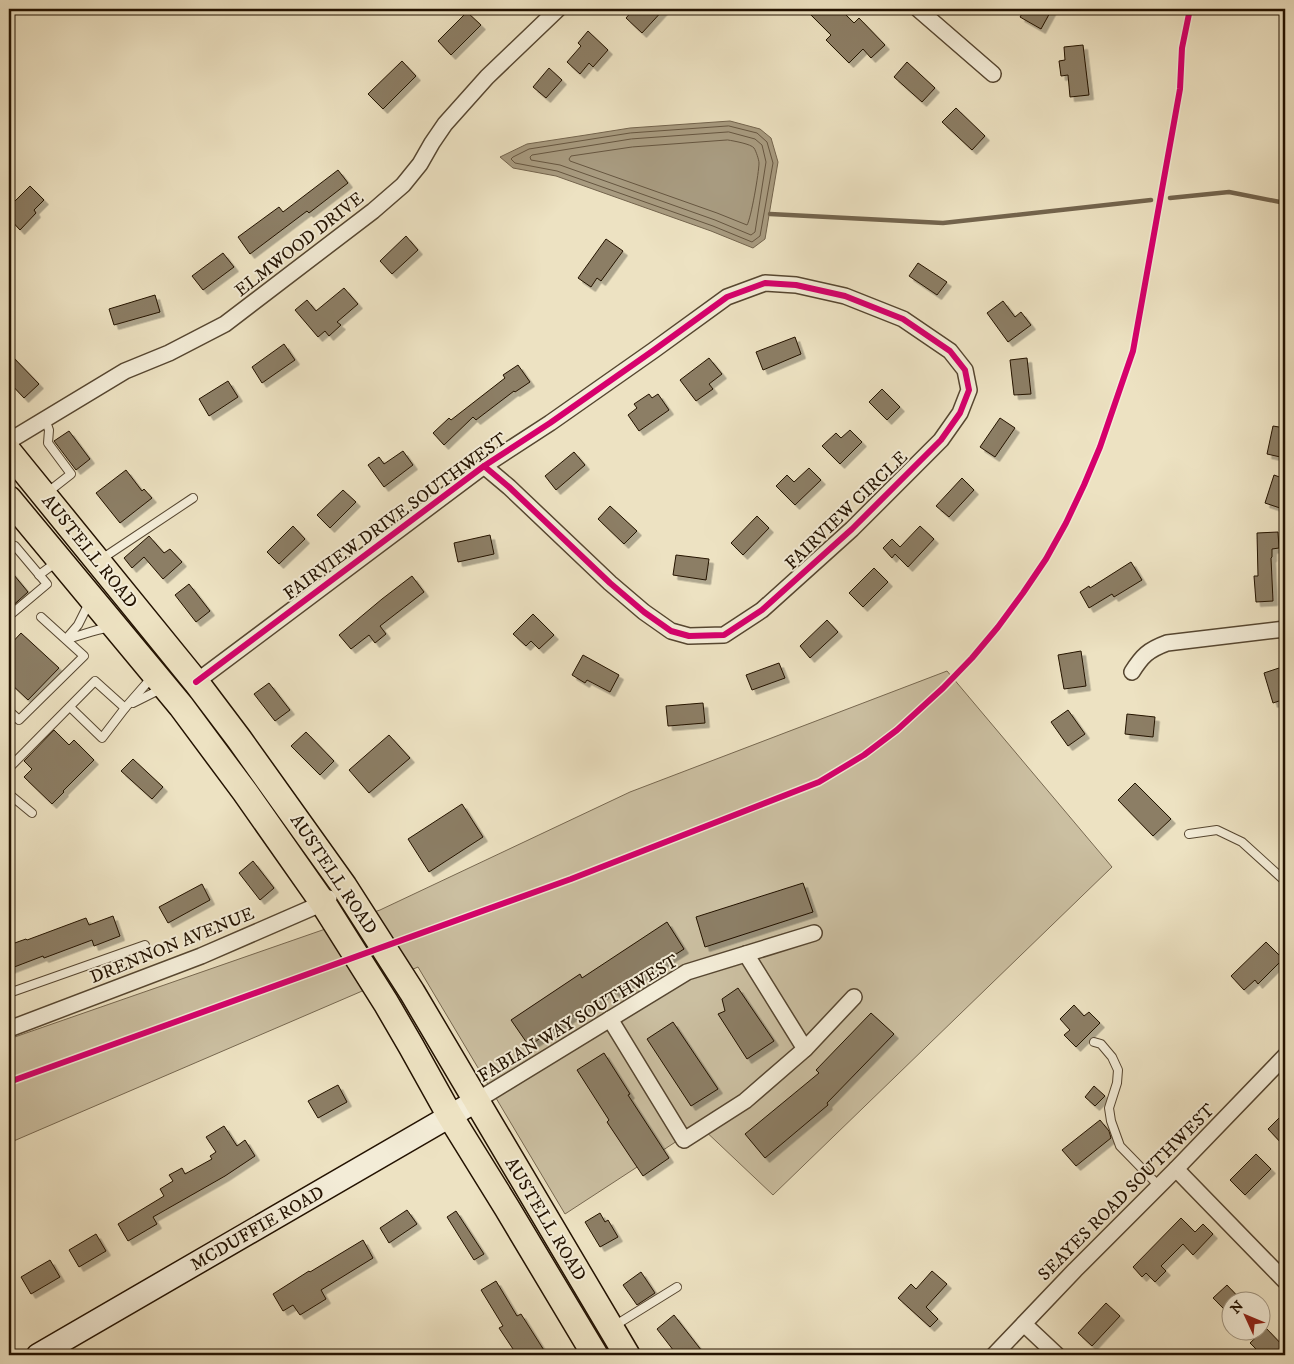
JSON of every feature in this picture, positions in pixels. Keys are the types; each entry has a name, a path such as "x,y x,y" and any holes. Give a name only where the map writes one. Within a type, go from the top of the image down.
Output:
{"main road":[{"name":"AUSTELL ROAD","path":"9,452 196,682 350,895 412,992 627,1355"},
{"name":"AUSTELL ROAD","path":"9,499 181,706 245,792 327,909 386,1003 450,1116 508,1208 595,1355"}],"street":[{"name":"ELMWOOD DRIVE","path":"9,441 125,371 169,353 225,324 373,211 403,185 420,164 445,124 487,77 558,9"},
{"path":"918,9 993,74"},
{"name":"FAIRVIEW CIRCLE","path":"484,466 509,487 610,584 671,631 689,636 724,635 762,610 852,529 941,440 960,413 969,390 965,370 950,351 903,319 845,296 796,285 765,284 726,297 712,308"},
{"name":"FAIRVIEW DRIVE SOUTHWEST","path":"196,682 484,466 550,423 712,308"},
{"path":"1132,672 1139,660 1153,648 1167,643 1285,629"},
{"name":"DRENNON AVENUE","path":"9,1029 327,909 350,895"},
{"name":"FABIAN WAY SOUTHWEST","path":"476,1101 687,972 814,933"},
{"path":"746,954 805,1049"},
{"path":"610,1018 684,1140 745,1101 805,1049 854,997"},
{"name":"SEAYES ROAD SOUTHWEST","path":"994,1355 1285,1056"},
{"name":"MCDUFFIE ROAD","path":"38,1355 476,1101"},
{"path":"1176,1169 1285,1281"},
{"path":"1024,1324 1057,1355"}],"lane":[{"path":"44,495 71,474 48,443 50,430 45,419"},
{"path":"98,562 193,498"},
{"path":"9,552 15,546 47,584 9,616"},
{"path":"39,575 59,560"},
{"path":"66,639 78,625 91,598"},
{"path":"9,711 19,720 84,656 41,617"},
{"path":"66,639 94,630 115,628"},
{"path":"9,768 95,681 125,708"},
{"path":"70,707 102,738 125,708 160,681"},
{"path":"125,708 141,698 160,681"},
{"path":"9,794 32,813"},
{"path":"1189,834 1217,830 1242,842 1285,881"},
{"path":"9,993 144,945"},
{"path":"1094,1042 1101,1044 1112,1057 1118,1070 1117,1082 1109,1108 1111,1121 1120,1146 1159,1186"},
{"path":"611,1328 677,1287"}],"shaded area":[{"path":"947,671 1112,867 773,1195 700,1126 565,1214 418,967 9,1143 9,1039 380,910 630,792"}],"water":[{"path":"730,121 760,129 771,138 778,162 765,239 753,248 711,231 556,176 513,168 500,157 527,144 630,128"}],"building":[{"path":"634,9 664,9 642,33 626,18"},
{"path":"805,9 840,9 854,23 859,18 885,45 871,58 863,49 849,63 826,40 831,35"},
{"path":"1025,9 1052,9 1041,29 1020,17"},
{"path":"467,12 481,25 451,55 438,41"},
{"path":"588,31 608,50 593,67 589,63 580,74 567,62 581,46 578,43"},
{"path":"1083,45 1089,95 1070,97 1068,75 1061,76 1059,61 1065,60 1064,47"},
{"path":"402,61 416,76 383,109 368,94"},
{"path":"907,62 935,88 922,102 894,77"},
{"path":"549,68 562,80 546,98 533,87"},
{"path":"956,108 985,136 972,150 942,122"},
{"path":"338,170 348,183 250,254 238,237 279,207 283,212"},
{"path":"30,186 44,200 34,210 36,213 20,230 9,218 9,207"},
{"path":"406,236 418,250 392,274 380,261"},
{"path":"606,239 623,251 601,281 597,278 591,287 578,278"},
{"path":"223,253 234,267 203,290 192,276"},
{"path":"918,263 947,282 937,295 909,276"},
{"path":"344,288 358,304 337,322 341,325 329,336 325,331 318,337 295,310 307,300 316,311"},
{"path":"155,295 160,312 114,325 109,309"},
{"path":"1003,301 1015,317 1021,312 1031,325 1008,342 987,313"},
{"path":"795,337 801,354 763,370 756,352"},
{"path":"284,344 295,360 262,383 252,367"},
{"path":"9,353 39,384 24,398 9,382"},
{"path":"709,358 722,374 709,384 713,389 696,401 680,380"},
{"path":"1027,358 1031,394 1014,395 1010,360"},
{"path":"518,365 530,382 514,391 476,420 473,417 444,445 433,433 449,418 451,420 505,378 503,375"},
{"path":"228,381 238,397 209,416 199,399"},
{"path":"882,389 900,407 887,420 869,402"},
{"path":"649,394 652,398 658,394 669,410 639,431 628,415 637,408 634,404"},
{"path":"1000,418 1015,428 995,457 980,447"},
{"path":"1273,426 1285,428 1285,458 1267,454"},
{"path":"850,430 862,442 840,464 822,446 836,433 841,438"},
{"path":"69,431 90,459 76,470 54,441"},
{"path":"403,451 413,465 384,487 368,465 379,457 384,464"},
{"path":"574,452 585,465 556,490 545,476"},
{"path":"809,468 821,480 795,505 776,486 787,475 794,482"},
{"path":"126,470 142,491 144,489 152,498 120,523 96,493"},
{"path":"1274,475 1285,479 1285,503 1283,509 1265,503"},
{"path":"962,478 974,490 949,517 936,506"},
{"path":"343,490 356,502 330,528 317,515"},
{"path":"610,506 637,531 624,544 598,519"},
{"path":"757,516 769,528 743,555 731,543"},
{"path":"293,526 305,539 279,564 267,552"},
{"path":"920,526 934,539 908,567 895,554 892,558 883,548 892,539 900,547"},
{"path":"1278,532 1279,548 1272,549 1271,558 1273,601 1256,602 1254,576 1258,576 1257,533"},
{"path":"490,535 494,554 458,562 454,543"},
{"path":"149,536 164,553 170,549 182,562 163,579 144,557 132,568 124,558"},
{"path":"676,555 709,559 706,580 673,575"},
{"path":"1131,562 1142,580 1114,597 1112,594 1089,608 1080,592 1089,586 1090,588"},
{"path":"874,568 888,582 863,607 849,593"},
{"path":"9,569 28,592 9,609"},
{"path":"412,576 424,592 380,626 386,634 375,643 369,635 351,649 339,635"},
{"path":"189,584 210,611 196,622 175,595"},
{"path":"533,614 554,635 539,649 531,641 526,646 513,634"},
{"path":"827,620 838,632 810,658 800,646"},
{"path":"21,633 59,668 28,700 9,682 9,646"},
{"path":"1081,651 1086,686 1064,689 1058,655"},
{"path":"583,655 619,675 610,692 587,680 585,683 572,675"},
{"path":"779,663 785,678 752,690 746,675"},
{"path":"1282,667 1285,678 1285,699 1273,703 1264,673"},
{"path":"269,683 290,710 275,721 254,694"},
{"path":"703,703 705,723 668,726 666,706"},
{"path":"1068,710 1085,734 1068,746 1051,722"},
{"path":"1127,714 1155,717 1153,737 1125,734"},
{"path":"54,730 69,745 74,740 94,760 52,804 24,777 32,769 24,761"},
{"path":"306,732 334,761 320,775 291,746"},
{"path":"389,735 410,758 369,793 349,770"},
{"path":"133,759 163,787 152,799 121,771"},
{"path":"1135,783 1171,819 1153,836 1118,800"},
{"path":"462,804 483,837 429,872 408,839"},
{"path":"253,861 274,888 260,900 239,873"},
{"path":"803,883 813,912 705,947 696,917"},
{"path":"202,884 210,900 168,923 159,907"},
{"path":"113,916 120,936 94,946 92,940 9,969 9,945 86,918 89,925"},
{"path":"667,922 684,949 615,993 612,989 529,1046 511,1020 580,974 582,978"},
{"path":"1266,942 1283,959 1258,984 1255,980 1244,990 1231,976"},
{"path":"738,988 774,1041 747,1059 718,1014 725,1011 722,999"},
{"path":"1074,1005 1084,1016 1089,1012 1100,1023 1076,1047 1064,1035 1070,1030 1060,1019"},
{"path":"871,1013 894,1034 827,1103 828,1105 765,1158 745,1134 819,1073 816,1070"},
{"path":"673,1022 718,1089 691,1106 647,1039"},
{"path":"604,1053 630,1094 628,1095 669,1158 643,1176 607,1122 609,1120 577,1070"},
{"path":"338,1085 347,1102 318,1118 308,1101"},
{"path":"1094,1086 1105,1096 1095,1106 1085,1097"},
{"path":"1285,1112 1285,1147 1268,1129"},
{"path":"1100,1120 1109,1131 1111,1138 1076,1166 1062,1150"},
{"path":"224,1126 237,1146 245,1140 255,1156 225,1176 153,1217 157,1224 128,1241 118,1224 164,1196 160,1189 173,1181 169,1175 182,1168 185,1174 212,1159 210,1156 216,1152 206,1137"},
{"path":"1256,1154 1271,1169 1245,1195 1230,1180"},
{"path":"407,1210 417,1224 389,1243 380,1228"},
{"path":"456,1211 484,1254 474,1260 447,1217"},
{"path":"600,1213 605,1222 608,1220 618,1237 600,1247 585,1222"},
{"path":"1181,1218 1195,1232 1203,1224 1213,1234 1193,1255 1183,1244 1161,1266 1166,1271 1155,1282 1146,1273 1142,1277 1133,1267"},
{"path":"96,1234 106,1251 79,1267 69,1250"},
{"path":"363,1240 373,1258 321,1290 326,1299 300,1315 293,1305 283,1311 273,1294"},
{"path":"50,1260 60,1277 31,1294 21,1277"},
{"path":"932,1271 947,1284 926,1307 938,1319 930,1327 898,1298 911,1284 916,1289"},
{"path":"641,1272 655,1293 637,1305 623,1285"},
{"path":"496,1281 517,1316 521,1314 547,1355 517,1355 499,1328 503,1326 481,1290"},
{"path":"1227,1285 1234,1292 1222,1292 1222,1307 1213,1298"},
{"path":"1106,1303 1120,1316 1092,1346 1078,1333"},
{"path":"674,1315 705,1355 677,1355 657,1329"},
{"path":"1272,1334 1285,1348 1285,1355 1262,1355 1250,1343 1272,1342"}],"waterway":[{"path":"1170,198 1229,192 1285,203"},
{"path":"770,214 943,223 1151,200"}],"cycle path":[{"path":"9,1082 571,879 819,782 864,755 897,730 943,688 972,658 1023,593 1046,559 1066,523 1100,447 1133,351 1180,89 1182,48 1190,9"},
{"path":"196,682 484,466 550,423 727,297 765,283 796,285 845,296 903,319 950,351 965,370 969,390 960,413 941,440 852,529 762,610 724,635 689,636 671,631 644,612 484,466"}]}
